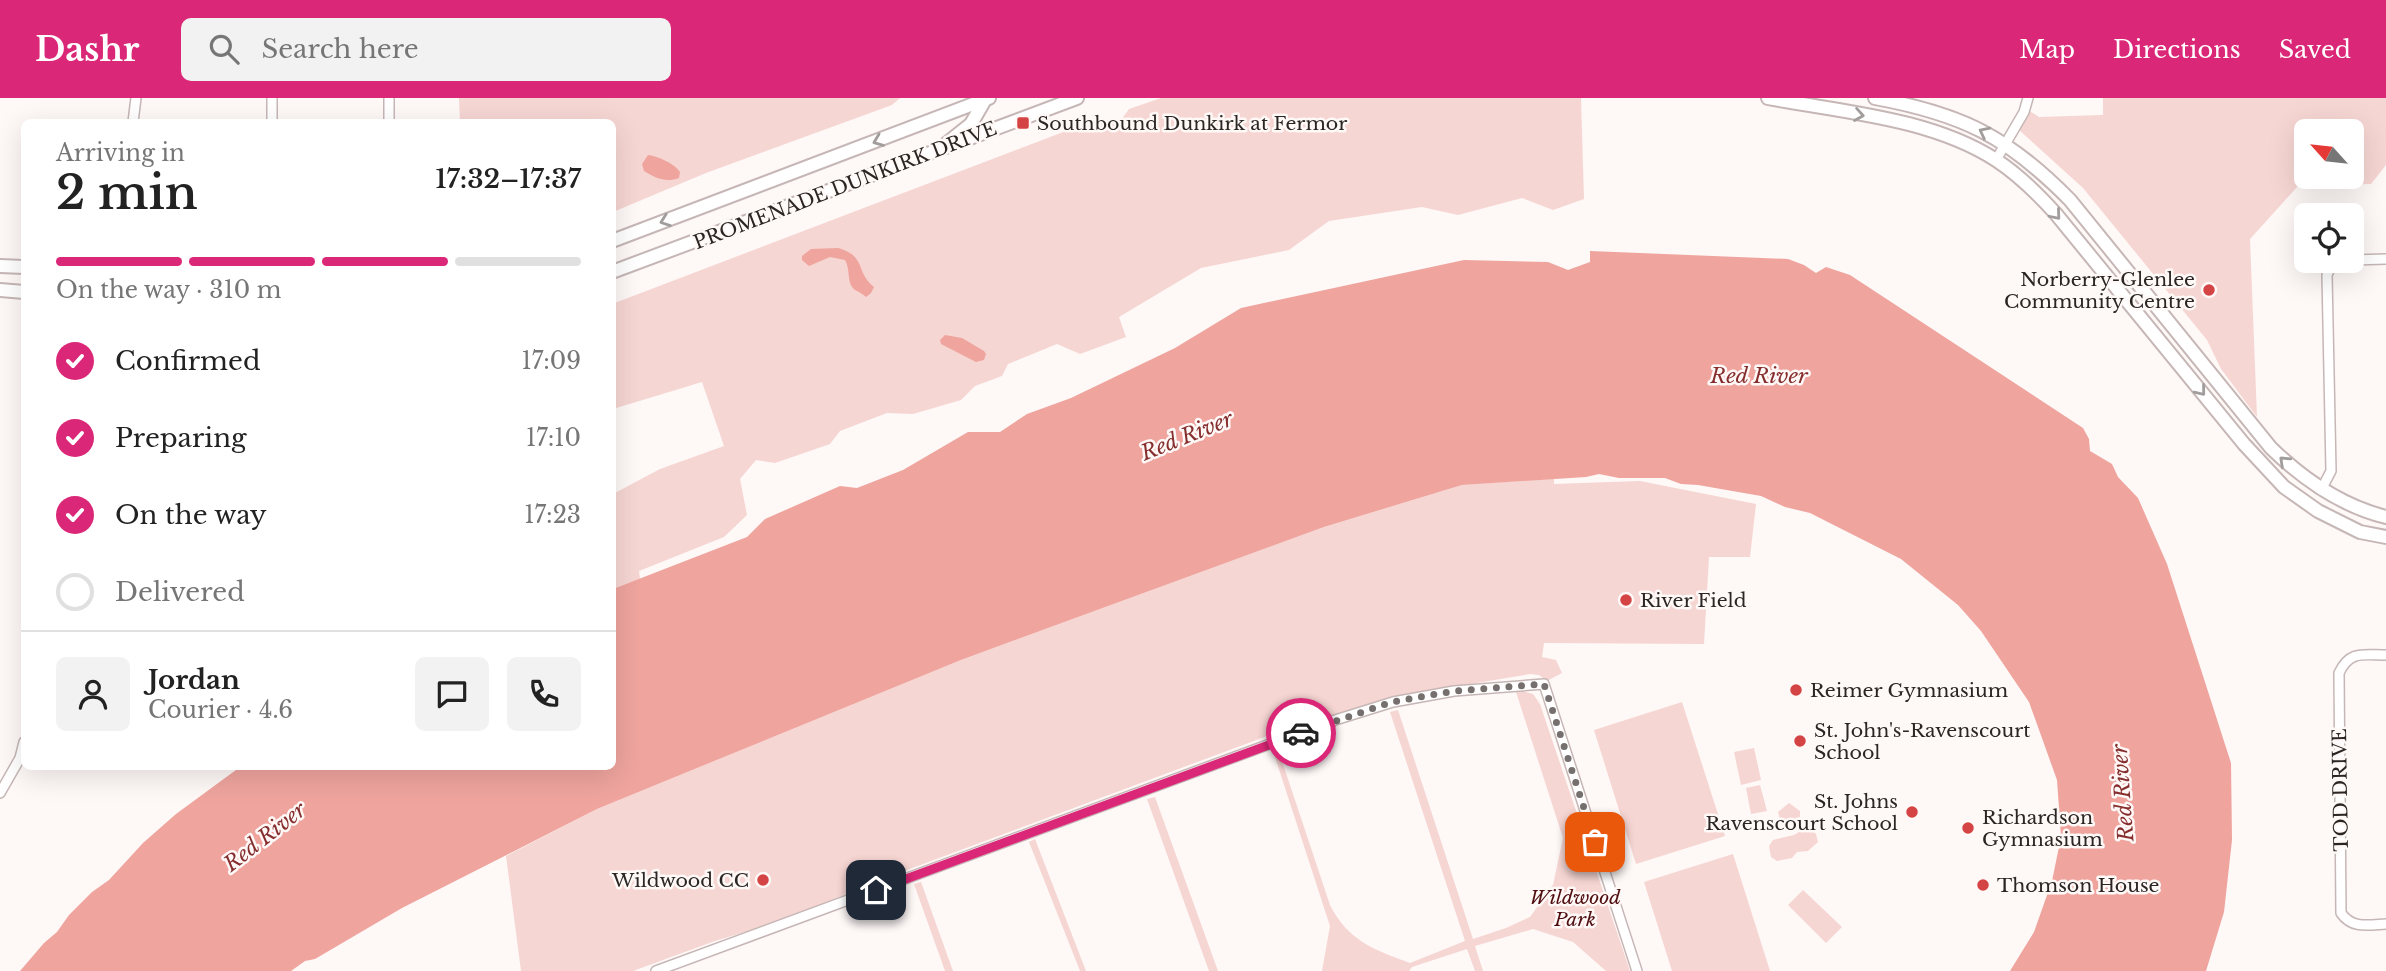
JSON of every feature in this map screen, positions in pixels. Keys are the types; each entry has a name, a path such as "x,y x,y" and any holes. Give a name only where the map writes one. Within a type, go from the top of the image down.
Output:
{"main road":[{"path":"942,117 957,98"},
{"path":"937,150 971,124 987,98"},
{"name":"PROMENADE DUNKIRK DRIVE","path":"616,239 987,98"},
{"name":"PROMENADE DUNKIRK DRIVE","path":"616,270 1077,98"},
{"path":"1768,98 1900,122 1937,132 1996,160 2032,188 2056,214 2244,444 2284,487 2318,511 2360,532 2386,537"},
{"path":"1875,98 1945,114 1982,130 2006,144 2044,173 2070,200 2271,448 2296,472 2321,490 2366,512 2386,517"},
{"path":"0,266 21,268"},
{"path":"0,290 21,292"}],"street":[{"path":"133,119 136,98"},
{"path":"272,98 272,119"},
{"path":"389,98 389,119"},
{"path":"1996,160 2024,112 2028,98"},
{"path":"2364,260 2386,259"},
{"path":"2321,490 2331,471 2328,273"},
{"name":"TOD DRIVE","path":"2386,656 2355,655 2344,661 2339,673 2341,914 2356,926 2386,923"},
{"path":"659,970 1332,721 1392,702 1454,691 1544,684 1637,971"},
{"path":"0,793 21,754"}],"green space":[{"path":"459,98 900,98 892,105 706,173 616,211 616,119 460,119"},
{"path":"1161,98 1581,98 1584,199 1553,210 1522,198 1458,215 1422,207 1329,221 1289,250 1201,268 1119,317 1126,337 1080,354 1057,344 1008,364 1002,376 975,386 961,400 913,414 887,413 840,431 830,444 775,463 756,460 740,479 747,515 724,537 639,571 640,579 616,588 616,492 660,469 724,446 702,382 616,408 616,302 1095,120 1121,120 1129,109"},
{"name":"Norberry-Glenlee Community Centre","path":"2103,98 2386,98 2386,165 2371,184 2364,184 2364,119 2294,119 2295,189 2250,239 2257,417 2221,369 2207,340 2083,188 2018,129 2028,110 2039,117 2103,115"},
{"path":"1554,478 1554,484 1640,481 1756,504 1750,557 1709,557 1704,644 1544,643 1542,657 1556,660 1562,673 1547,681 1539,675 1530,674 1399,696 1278,732 880,880 781,921 715,941 633,971 521,971 506,856 597,809 961,660 1324,527 1462,485"},
{"name":"Wildwood Park","path":"1516,692 1533,694 1540,704 1630,971 1606,971 1573,942 1533,929 1475,946 1483,971 1475,971 1467,949 1412,967 1409,971 1322,971 1330,926 1273,751 1278,749 1330,905 1337,917 1364,943 1410,963 1465,941 1390,712 1398,710 1473,939 1530,917 1553,885 1563,838"},
{"path":"1682,702 1725,836 1636,864 1594,730"},
{"path":"1754,748 1761,780 1741,785 1734,752"},
{"path":"1760,785 1767,811 1751,814 1746,788"},
{"path":"1155,797 1218,971 1209,971 1147,799"},
{"path":"1789,803 1800,811 1800,817 1781,824 1778,812"},
{"path":"1808,827 1816,834 1818,842 1808,851 1797,852 1792,858 1777,861 1771,857 1769,846 1773,840 1794,835"},
{"path":"1035,839 1086,971 1080,971 1029,842"},
{"path":"1733,854 1770,971 1672,971 1644,882"},
{"path":"921,882 953,971 945,971 914,884"},
{"path":"1803,890 1842,927 1826,943 1788,905"}],"water":[{"path":"648,155 674,166 680,172 679,178 661,179 644,171 642,164"},
{"path":"838,248 853,255 864,276 874,287 866,297 852,287 845,260 830,257 809,266 802,260 802,256 811,249"},
{"name":"Red River","path":"1590,251 1788,259 1816,273 1826,267 1850,275 2083,428 2089,439 2090,451 2112,464 2118,477 2138,498 2167,564 2231,763 2232,840 2224,912 2206,971 2010,971 2034,932 2052,881 2061,837 2057,780 2029,702 1981,631 1958,605 1901,559 1810,513 1785,507 1761,496 1681,484 1665,478 1619,478 1599,474 1462,485 1324,527 961,660 597,809 402,908 291,971 20,971 57,932 69,915 92,892 109,880 143,843 176,814 236,770 616,770 616,588 747,537 765,519 840,486 857,488 903,470 968,432 1000,432 1027,414 1071,398 1175,348 1241,308 1464,260 1548,262 1568,270 1590,262"},
{"path":"945,335 962,338 984,351 984,360 976,362 941,344 940,340"}],"way so far":[{"path":"1301,733 1392,702 1454,691 1544,684 1595,842"}],"place":[{"name":"Southbound Dunkirk at Fermor","path":"1023,123"},
{"name":"Norberry-Glenlee Community Centre","path":"2209,290"},
{"name":"River Field","path":"1626,600"},
{"name":"Reimer Gymnasium","path":"1796,690"},
{"name":"St. John's-Ravenscourt School","path":"1800,741"},
{"name":"St. Johns Ravenscourt School","path":"1912,812"},
{"name":"Richardson Gymnasium","path":"1968,828"},
{"name":"Wildwood CC","path":"763,880"},
{"name":"Thomson House","path":"1983,885"}],"route":[{"path":"876,890 1301,733"}]}
